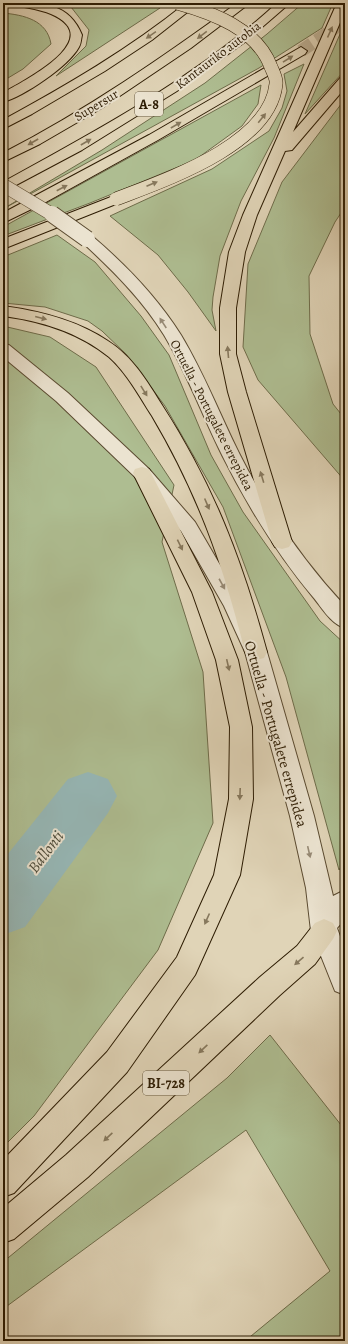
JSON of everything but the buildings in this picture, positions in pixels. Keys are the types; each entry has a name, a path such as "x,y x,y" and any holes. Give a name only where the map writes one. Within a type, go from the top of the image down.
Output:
{"main road":[{"path":"3,98 63,60 72,50 78,38 76,28 70,21 59,14 46,8 19,3"},
{"path":"3,244 202,163 229,148 250,132 264,116 275,98 276,80 272,64 257,44 241,31 224,21 177,3"},
{"path":"3,125 54,97 112,62 152,34 192,3"},
{"name":"Supersur","path":"3,158 27,146 105,100 175,54 244,3"},
{"name":"Kantauriko autobia","path":"3,186 60,158 143,108 243,39 284,3"},
{"path":"282,542 237,392 228,354 228,308 237,252 250,214 343,3"},
{"path":"3,219 116,159 250,83 301,51"},
{"path":"270,171 294,138 345,80"},
{"path":"3,311 26,314 58,322 86,334 115,354 135,375 178,444 206,501 234,573 256,652"},
{"path":"3,1182 117,1062 186,966 227,875 240,799 241,727 227,660 202,592 176,536 142,474"},
{"name":"BI-728","path":"3,1228 77,1166 270,986 306,955 324,927"}],"street":[{"name":"Ortuella - Portugalete errepidea","path":"3,186 47,210 87,239 112,261 136,286 159,316 180,349 239,470 282,542 332,607 345,620"},
{"name":"Ortuella - Portugalete errepidea","path":"6,352 62,397 142,474 188,526 234,606 256,652 302,816 319,888 324,927 345,982"},
{"path":"324,927 345,901"}],"green space":[{"path":"56,3 142,3 160,8 56,76 86,46 89,30 71,7"},
{"path":"303,3 333,3 322,28 259,68 3,209 102,150 205,83 267,34"},
{"path":"3,13 26,17 40,24 49,36 51,44 23,69 3,81"},
{"path":"344,25 345,70 305,114"},
{"path":"304,64 274,138 241,201 220,256 212,310 216,331 188,292 158,255 110,216 212,169 269,131 282,108 287,91 284,74"},
{"path":"261,85 258,104 242,126 195,160 90,203 3,236 3,227"},
{"path":"345,99 345,207 335,222 309,276 310,334 333,404 345,419 345,481 258,380 243,347 248,264 282,182"},
{"path":"57,235 95,262 141,316 169,355 211,455 243,512 320,621 345,644 345,860 339,870 286,677 223,507 165,406 127,355 102,331 88,321 45,307 3,303 3,257"},
{"path":"3,326 50,337 96,367 174,485 162,542 203,672 213,823 158,950 34,1116 3,1147"},
{"path":"270,1035 345,1130 345,1341 245,1341 330,1271 246,1130 3,1309 3,1262 227,1078"}],"waterway":[{"name":"Ballonti","path":"3,907 88,796"}],"tunnel":[{"path":"301,51 345,21"}]}
